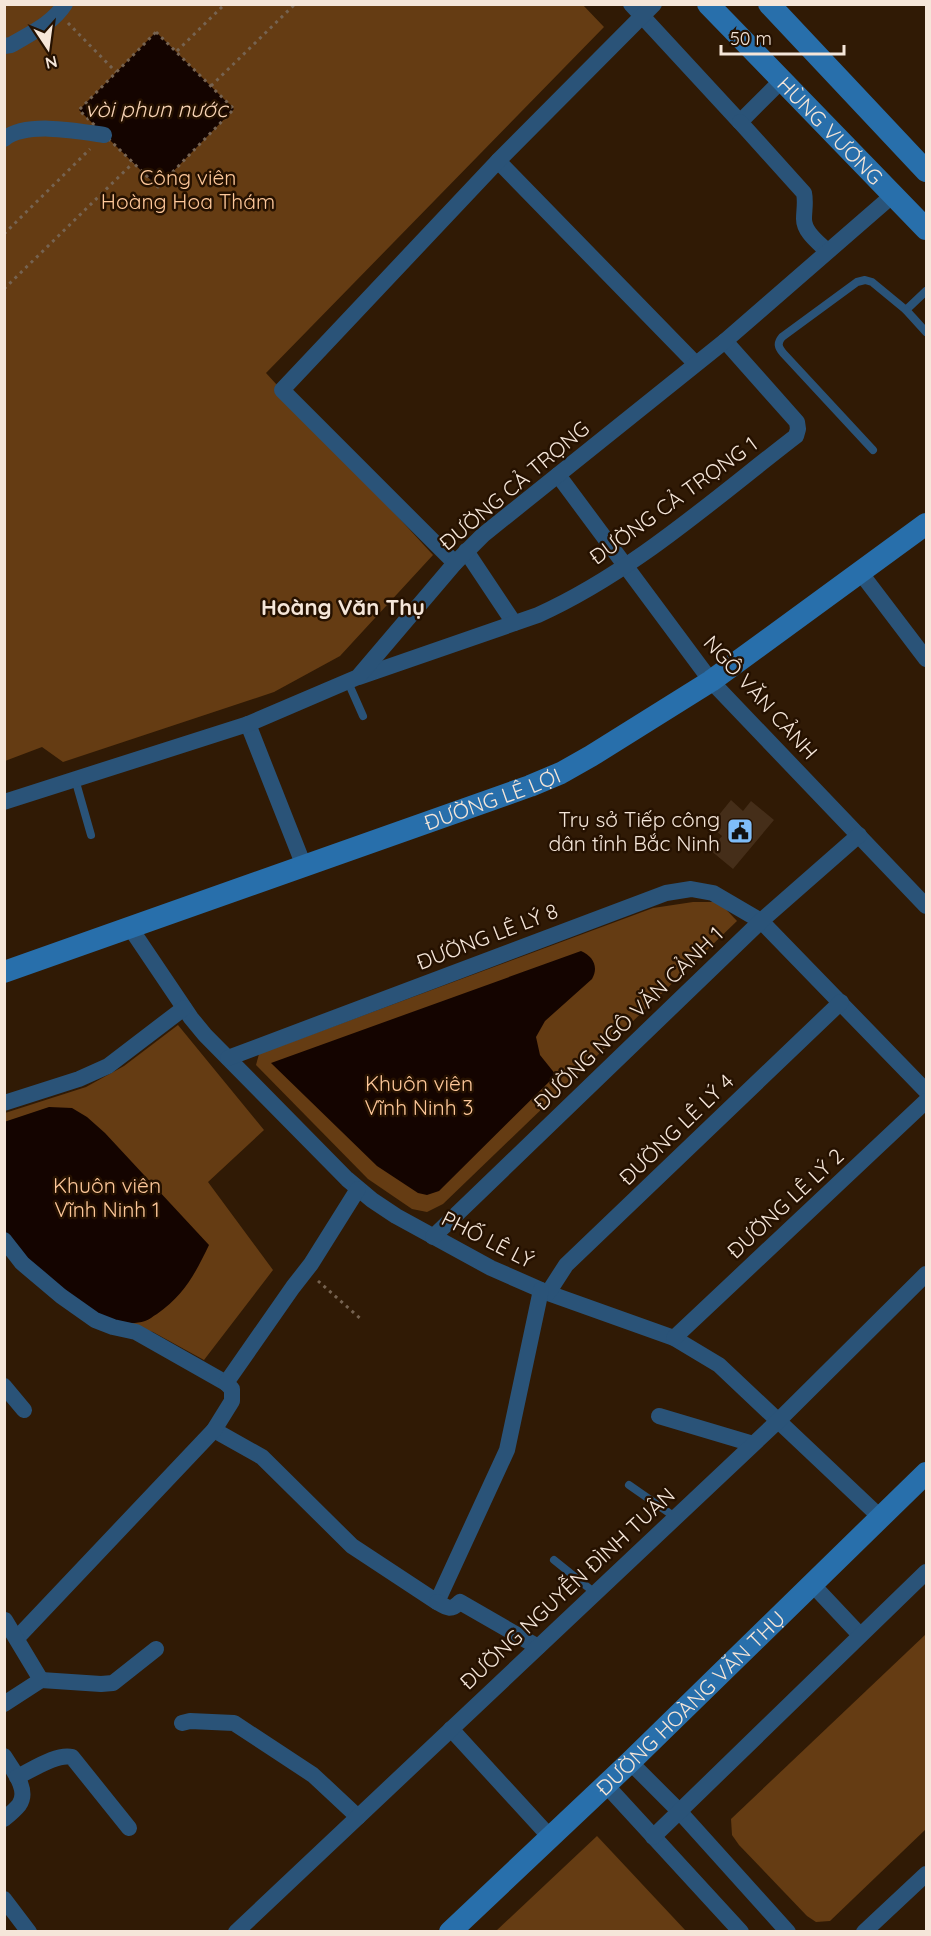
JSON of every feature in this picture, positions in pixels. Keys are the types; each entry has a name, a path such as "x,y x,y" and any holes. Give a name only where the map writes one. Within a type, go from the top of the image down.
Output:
{"main road":[{"name":"HÙNG VƯƠNG","path":"708,4 927,229"},
{"name":"HÙNG VƯƠNG","path":"769,4 927,171"},
{"name":"ĐƯỜNG LÊ LỢI","path":"4,972 131,929 561,773 711,681 927,524"},
{"name":"ĐƯỜNG HOÀNG VĂN THỤ","path":"450,1932 630,1762 927,1473"}],"street":[{"path":"514,623 460,557 282,390 642,8 804,193 806,229 827,251"},
{"path":"4,46 11,45 48,23 62,9"},
{"path":"740,122 782,80"},
{"path":"4,139 38,128 104,135"},
{"path":"498,161 695,363"},
{"name":"ĐƯỜNG CẢ TRỌNG","path":"4,802 248,724 353,680 460,557 483,534 725,341 893,195"},
{"name":"ĐƯỜNG CẢ TRỌNG 1","path":"353,680 563,604 627,567 796,436 797,422 725,341"},
{"name":"NGÔ VĂN CẢNH","path":"558,475 711,681 927,906"},
{"path":"860,572 927,659"},
{"path":"248,724 304,866"},
{"name":"ĐƯỜNG NGÔ VĂN CẢNH 1","path":"433,1237 760,921 859,835"},
{"name":"ĐƯỜNG LÊ LÝ 8","path":"228,1058 666,893 691,889 713,893 760,921 927,1091"},
{"name":"PHỐ LÊ LÝ","path":"131,929 184,1008 206,1035 358,1189 372,1200 433,1237 491,1268 544,1291 674,1338 719,1365 880,1517"},
{"name":"ĐƯỜNG LÊ LÝ 4","path":"544,1291 566,1265 841,1002"},
{"path":"4,1103 79,1079 108,1066 184,1008"},
{"name":"ĐƯỜNG LÊ LÝ 2","path":"674,1338 927,1101"},
{"path":"226,1383 306,1270 358,1189"},
{"path":"4,1240 22,1263 61,1296 95,1320 136,1332 226,1383 232,1389 232,1401 214,1430 17,1638"},
{"name":"ĐƯỜNG NGUYỄN ĐÌNH TUÂN","path":"236,1932 778,1421 927,1274"},
{"path":"437,1602 507,1450 544,1291"},
{"path":"4,1386 24,1410"},
{"path":"660,1416 753,1444"},
{"path":"214,1430 262,1457 352,1546 449,1609 456,1607 460,1602 538,1647"},
{"path":"653,1837 927,1572"},
{"path":"812,1584 860,1635"},
{"path":"5,1620 41,1680"},
{"path":"4,1704 41,1680 113,1683 156,1649"},
{"path":"182,1723 190,1721 234,1723 313,1775 358,1817"},
{"path":"451,1729 550,1837"},
{"path":"4,1756 22,1788 21,1803 4,1819"},
{"path":"17,1777 59,1757 72,1758 129,1828"},
{"path":"630,1762 679,1811 788,1932"},
{"path":"606,1785 741,1932"},
{"path":"864,1932 927,1874"},
{"path":"4,1899 29,1932"}],"lane":[{"path":"873,450 778,348 778,341 858,282 865,280 872,282 906,310 927,332"},
{"path":"906,310 927,291"},
{"path":"353,680 363,717"},
{"path":"75,779 91,835"},
{"path":"629,1485 675,1517"},
{"path":"554,1560 595,1593"}],"path":[{"path":"176,52 225,4"},
{"path":"211,86 294,5 313,4"},
{"path":"62,9 116,72"},
{"path":"156,32 176,52 234,109 158,187 79,110 156,32"},
{"path":"4,234 104,135"},
{"path":"4,289 133,163"},
{"path":"306,1270 362,1320"}],"green space":[{"name":"Công viên Hoàng Hoa Thám","path":"582,4 604,27 266,373 433,555 340,656 274,692 63,762 42,747 5,761 4,5"},
{"name":"Khuôn viên Vĩnh Ninh 3","path":"693,902 719,902 737,921 443,1204 427,1212 412,1209 368,1179 256,1065 259,1054 653,908"},
{"name":"Khuôn viên Vĩnh Ninh 1","path":"178,1025 264,1130 208,1182 273,1270 204,1360 153,1332 109,1322 5,1236 5,1113 86,1087 124,1066"},
{"path":"926,1634 926,1829 830,1921 816,1922 807,1916 739,1845 732,1835 731,1819"},
{"path":"597,1836 686,1931 496,1931"}],"water":[{"name":"vòi phun nước","path":"156,32 234,109 158,187 79,110"},
{"path":"581,951 594,962 595,970 592,979 545,1021 536,1037 540,1055 556,1075 439,1191 427,1195 418,1193 377,1166 271,1063"},
{"path":"49,1107 72,1108 87,1117 105,1133 209,1245 194,1275 182,1291 166,1307 147,1320 126,1323 107,1318 87,1308 49,1279 5,1232 4,1122"}],"building":[{"name":"Trụ sở Tiếp công dân tỉnh Bắc Ninh","path":"731,800 743,811 751,801 774,820 733,869 710,850 722,836 710,826"}],"place":[{"name":"Trụ sở Tiếp công dân tỉnh Bắc Ninh","path":"740,831"}],"district":[{"name":"Hoàng Văn Thụ","path":"343,607"}]}
